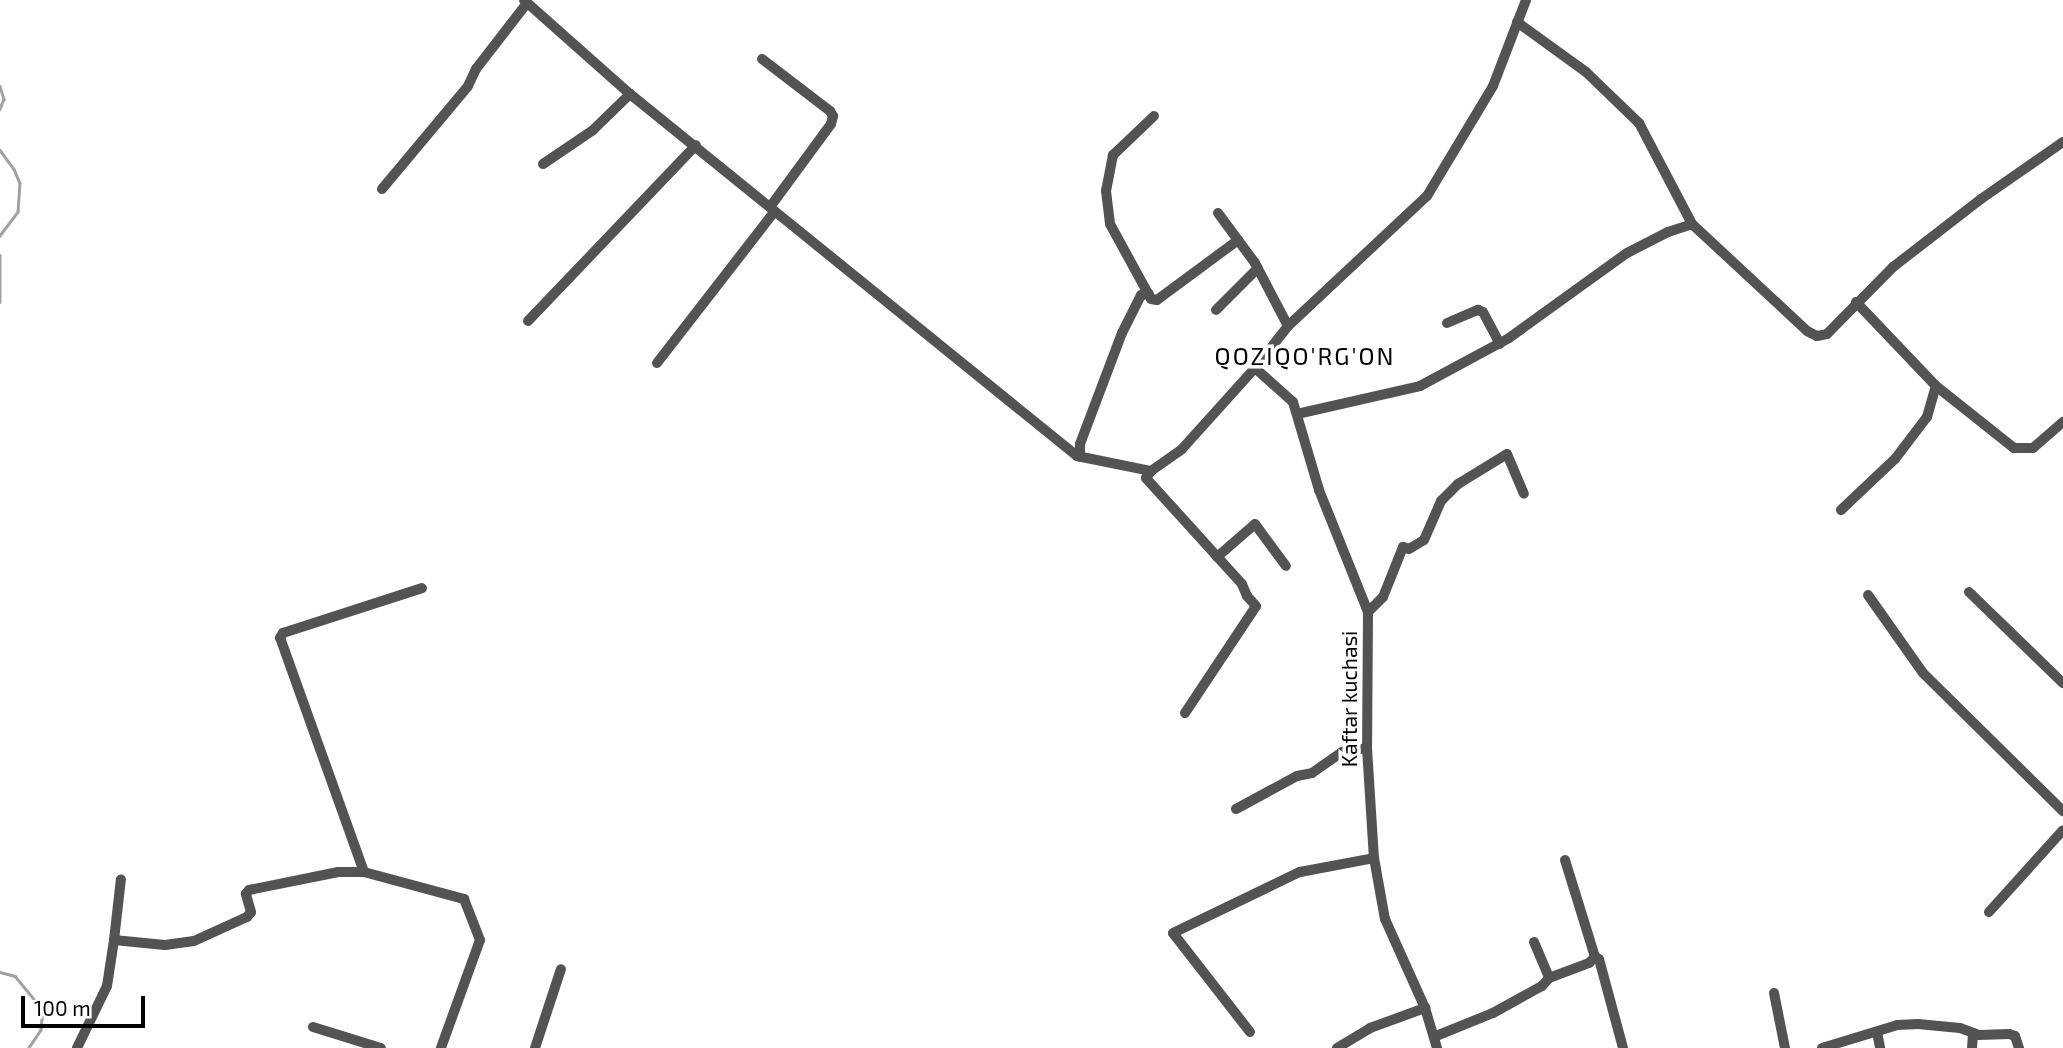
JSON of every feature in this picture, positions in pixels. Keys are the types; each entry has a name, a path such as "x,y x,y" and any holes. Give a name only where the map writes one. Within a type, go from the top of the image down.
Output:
{"street":[{"path":"1185,713 1256,606 1247,596 1242,584 1151,487 1146,478 1151,471 1182,449 1255,368 1288,326 1427,196 1493,86 1526,0"},
{"path":"382,189 468,86 476,69 526,1 629,94 696,145 1080,457 1151,471"},
{"path":"1517,22 1586,72 1639,124 1692,224 1807,331 1817,336 1827,334 1893,267 2063,142"},
{"path":"657,363 773,209 834,117 830,111 762,59"},
{"path":"543,164 593,130 629,94"},
{"path":"1154,116 1113,155 1106,191 1110,225 1152,299 1157,300 1238,240"},
{"path":"528,321 696,145"},
{"path":"1218,213 1258,268 1288,326"},
{"path":"1297,414 1420,386 1500,344 1627,253 1668,232 1692,224"},
{"path":"1216,310 1258,268"},
{"path":"1080,457 1080,444 1122,333 1141,295 1149,294"},
{"path":"1856,302 1936,386 2020,450 2034,447 2063,422"},
{"path":"1447,323 1478,310 1483,312 1500,344"},
{"name":"Kaftar kuchasi","path":"1255,368 1293,402 1319,490 1368,612 1367,748 1374,858 1385,919 1426,1008 1436,1036 1437,1048"},
{"path":"1841,510 1895,459 1927,417 1936,386"},
{"path":"1403,547 1409,549 1424,540 1441,501 1458,484 1507,453 1524,494"},
{"path":"1217,557 1255,524 1286,566"},
{"path":"1368,612 1383,597 1408,535"},
{"path":"364,872 280,638 283,633 422,588"},
{"path":"1969,592 2063,683"},
{"path":"1868,595 1923,673 2063,811"},
{"path":"1236,809 1297,776 1312,773 1342,752 1367,748"},
{"path":"1989,912 2063,830"},
{"path":"1250,1032 1173,933 1300,872 1374,858"},
{"path":"1564,860 1595,957 1599,958 1623,1048"},
{"path":"114,940 165,945 194,941 247,917 251,912 246,894 254,888 338,872 364,872 464,899 480,940 442,1048"},
{"path":"77,1048 107,985 121,879"},
{"path":"1534,942 1549,978"},
{"path":"1436,1036 1493,1013 1542,986 1549,978 1589,963 1595,957"},
{"path":"535,1048 561,969"},
{"path":"1774,993 1786,1048"},
{"path":"1337,1048 1370,1028 1426,1008"},
{"path":"1822,1048 1897,1025 1918,1024 1960,1028 1973,1033 2015,1036 2019,1048"},
{"path":"313,1027 380,1048"},
{"path":"1877,1032 1880,1048"},
{"path":"1972,1048 1973,1033"}],"waterway":[{"path":"0,86 4,99 0,109"},
{"path":"0,150 14,169 20,183 18,212 0,236"},
{"path":"0,255 0,302"},
{"path":"0,972 15,976 43,1010 41,1030 29,1048"}],"district":[{"name":"QOZIQO'RG'ON","path":"1305,356"}]}
